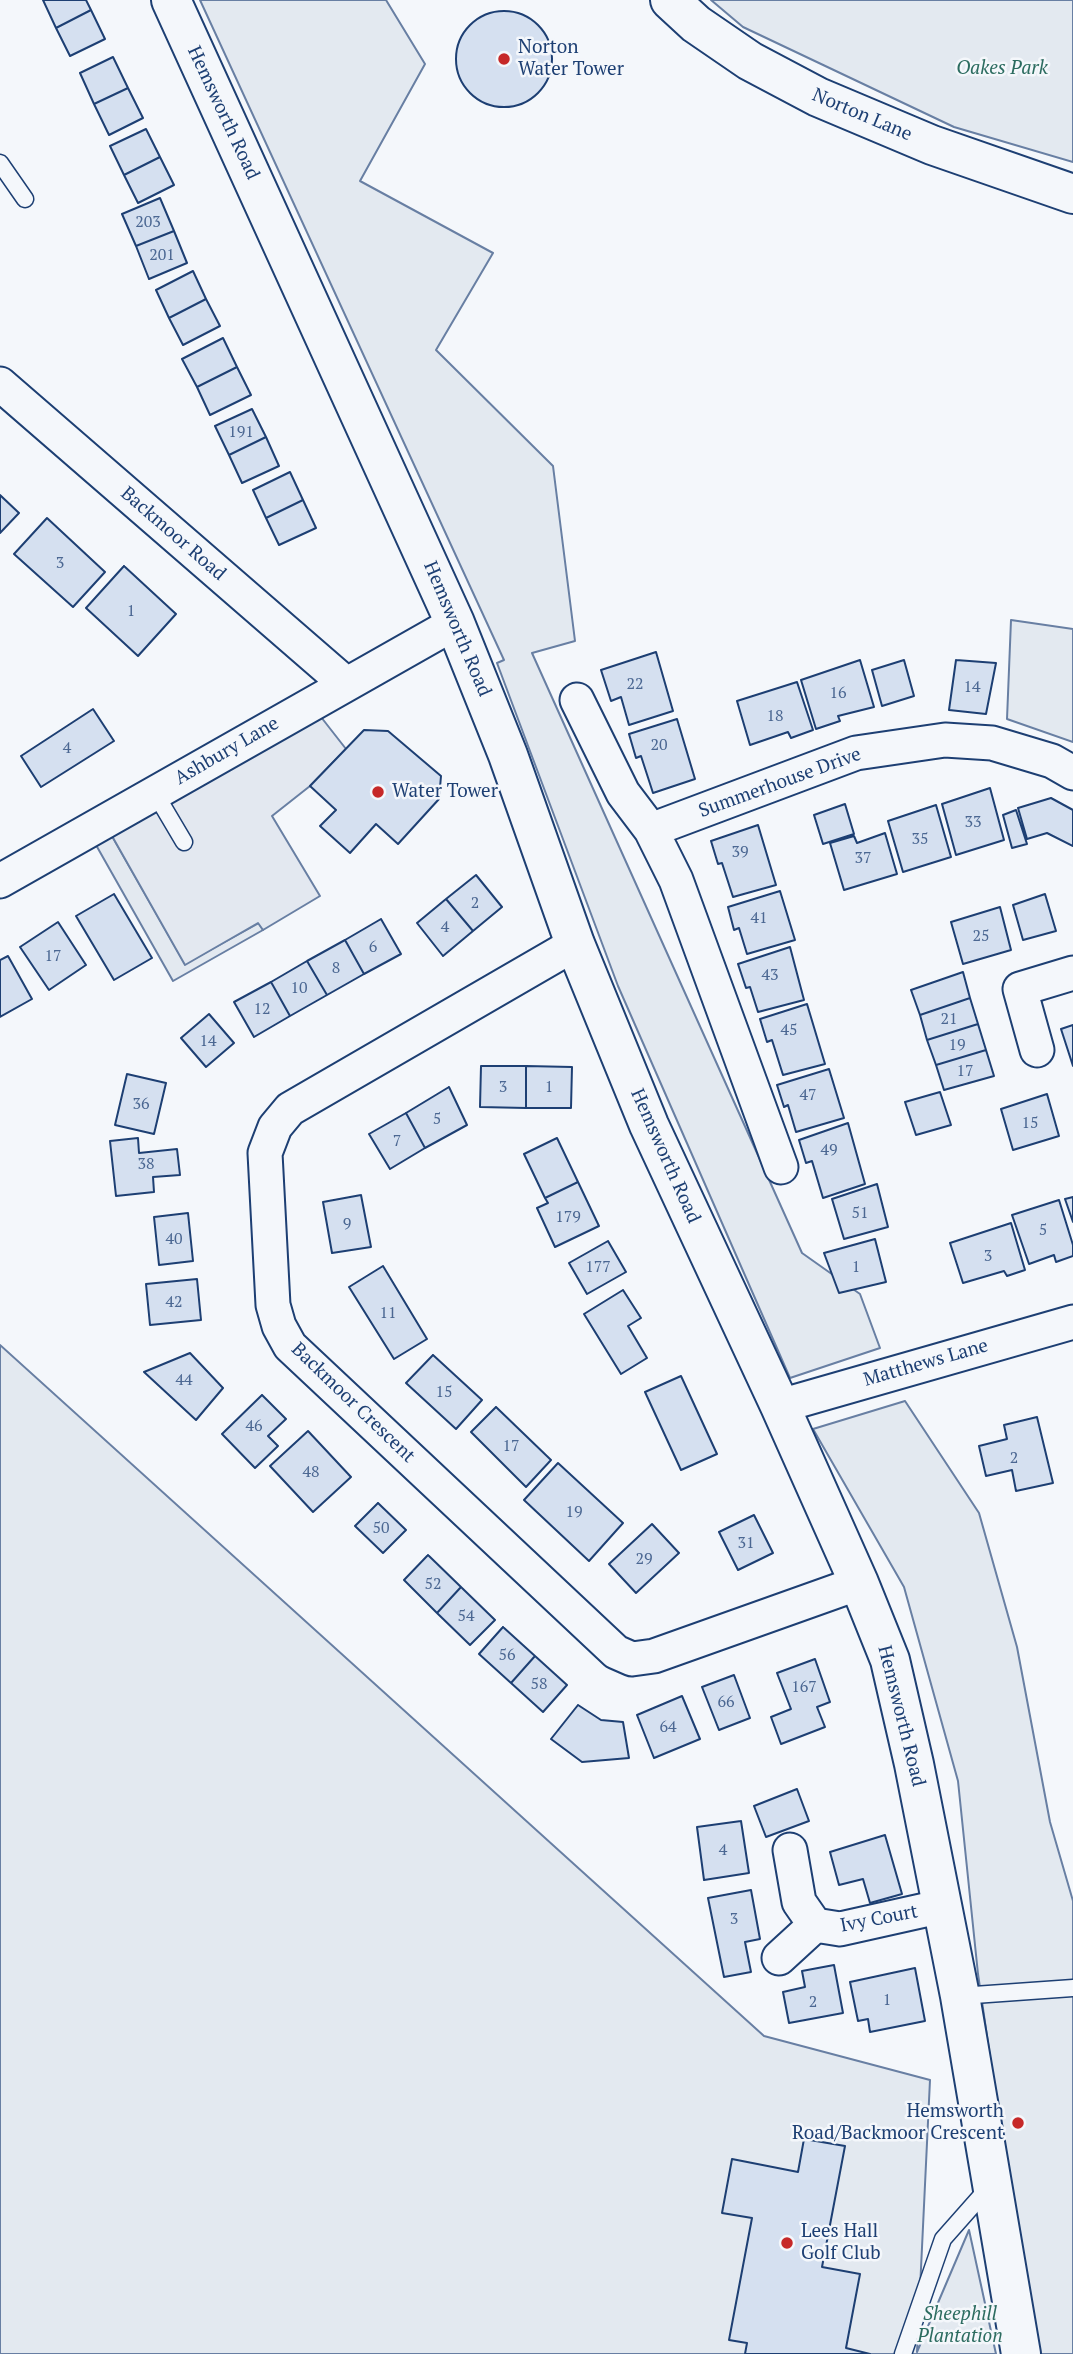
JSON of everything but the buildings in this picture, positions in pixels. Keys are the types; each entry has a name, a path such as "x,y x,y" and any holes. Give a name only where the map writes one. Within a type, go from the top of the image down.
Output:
{"street":[{"name":"Hemsworth Road","path":"171,0 455,623 508,755 575,944 649,1125 780,1406 859,1583 890,1660 960,1996 1021,2354"},
{"name":"Norton Lane","path":"670,0 696,24 750,61 818,97 932,145 1073,194"},
{"name":"Backmoor Road","path":"0,384 346,684"},
{"name":"Ashbury Lane","path":"0,881 155,793 278,732 346,684 455,623"},
{"path":"577,700 623,793 651,830 676,880 781,1167"},
{"name":"Summerhouse Drive","path":"651,830 856,753 945,740 992,743 1052,761 1073,773"},
{"name":"Backmoor Crescent","path":"575,944 290,1109 275,1127 265,1153 273,1305 279,1326 290,1346 616,1652 632,1659 654,1656 859,1583"},
{"path":"1037,1050 1020,989 1073,973"},
{"name":"Matthews Lane","path":"780,1406 1073,1322"},
{"name":"Ivy Court","path":"790,1850 799,1902 815,1925 840,1929 943,1906"},
{"name":"Ivy Court","path":"779,1958 815,1925"}],"lane":[{"path":"0,163 25,199"},
{"path":"155,793 184,842"},
{"path":"960,1996 1073,1988"},
{"path":"902,2354 943,2239 991,2185"}],"green space":[{"path":"200,0 386,0 425,64 360,181 493,253 436,350 553,466 575,641 532,653 802,1253 860,1294 880,1348 790,1378 618,986 497,663 504,660"},
{"name":"Oakes Park","path":"711,0 1073,0 1073,162 954,127 743,27"},
{"path":"1011,620 1073,629 1073,742 1007,719"},
{"path":"112,836 185,964 259,923 263,930 173,981 96,845"},
{"name":"Lees Hall Golf Club","path":"0,1345 764,2036 930,2080 917,2352 969,2230 996,2354 0,2354"},
{"path":"905,1401 979,1513 1017,1647 1050,1822 1073,1901 1073,2354 1039,2354 1014,2223 978,1974 958,1781 904,1587 813,1429"}],"shaded area":[{"path":"321,717 346,749 310,786 272,816 320,896 263,930 258,923 185,965 112,836"}],"place":[{"name":"Norton Water Tower","path":"504,59"},
{"name":"Water Tower","path":"378,792"},
{"name":"Hemsworth Road/Backmoor Crescent","path":"1018,2123"},
{"name":"Lees Hall Golf Club","path":"787,2243"}],"park label":[{"name":"Sheephill Plantation","path":"960,2326"}]}
